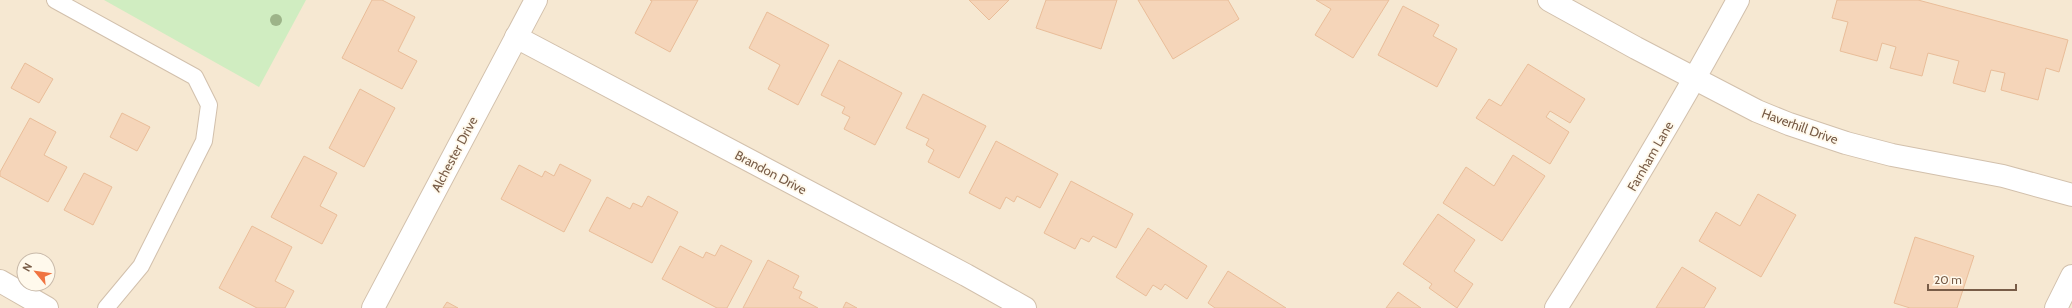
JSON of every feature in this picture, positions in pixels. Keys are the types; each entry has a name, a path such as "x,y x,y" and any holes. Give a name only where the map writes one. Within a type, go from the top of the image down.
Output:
{"street":[{"name":"Alchester Drive","path":"373,308 536,0"},
{"name":"Haverhill Drive","path":"1549,0 1764,114 1788,124 1846,143 1892,155 2003,176 2072,195"},
{"name":"Farnham Lane","path":"1556,308 1618,210 1695,78 1738,0"},
{"name":"Brandon Drive","path":"516,37 966,275 1025,308"},
{"path":"2056,308 2072,276"},
{"path":"0,281 47,308"}],"lane":[{"path":"55,0 195,77 209,105 204,141 142,266 106,308"}],"shaded area":[{"path":"0,0 2072,0 2072,308 0,308"}],"green space":[{"path":"104,0 306,0 259,87"}],"building":[{"path":"372,0 382,0 415,17 398,51 417,61 402,89 342,58"},
{"path":"650,0 698,0 670,52 635,33 652,1"},
{"path":"969,0 1009,0 989,20"},
{"path":"1046,0 1117,0 1101,49 1036,28"},
{"path":"1138,0 1228,0 1239,19 1173,59"},
{"path":"1316,0 1389,0 1353,58 1315,35 1331,9"},
{"path":"1837,0 1918,0 2068,40 2059,72 2046,68 2038,100 2001,90 2005,73 1991,70 1985,92 1953,83 1959,61 1928,53 1922,76 1890,68 1896,47 1882,43 1877,61 1840,51 1848,22 1832,18"},
{"path":"1403,6 1439,25 1433,36 1457,49 1437,87 1378,55"},
{"path":"767,12 829,45 798,105 768,89 780,65 749,48"},
{"path":"839,60 902,93 875,145 844,129 850,117 842,113 845,107 821,95"},
{"path":"25,63 53,79 39,103 11,88"},
{"path":"1528,64 1585,99 1570,123 1550,111 1546,117 1569,132 1550,164 1476,118 1489,99 1501,106"},
{"path":"360,89 395,108 364,167 329,148"},
{"path":"923,94 986,126 959,178 928,162 934,150 926,145 929,139 906,128"},
{"path":"122,113 150,127 137,151 110,137"},
{"path":"30,118 56,132 44,155 67,167 48,202 0,176 0,172"},
{"path":"996,141 1058,174 1040,208 1017,196 1014,202 1006,197 1000,209 969,193"},
{"path":"1513,155 1545,176 1502,241 1443,203 1466,167 1494,186"},
{"path":"304,156 337,173 320,206 337,215 322,244 271,217"},
{"path":"560,164 591,180 564,232 501,199 519,165 542,177 545,171 554,176"},
{"path":"84,173 112,187 93,225 64,210"},
{"path":"1071,181 1133,214 1116,248 1093,236 1089,242 1081,238 1075,249 1044,233"},
{"path":"1758,194 1796,215 1761,277 1699,241 1716,212 1740,226"},
{"path":"648,196 678,212 652,263 589,231 607,197 630,209 633,203 642,207"},
{"path":"1438,214 1475,240 1454,271 1473,284 1457,308 1429,288 1432,284 1403,264"},
{"path":"252,226 292,247 275,281 294,291 285,308 257,308 219,288"},
{"path":"1148,228 1207,266 1187,299 1165,284 1161,290 1153,285 1146,296 1116,277"},
{"path":"1915,237 1974,256 1957,308 1910,308 1894,303"},
{"path":"721,245 752,261 727,308 717,308 662,279 680,246 703,258 706,252 715,256"},
{"path":"768,260 799,276 793,288 802,292 799,298 818,308 743,308"},
{"path":"1682,267 1716,288 1704,308 1656,308"},
{"path":"1228,271 1286,308 1215,308 1208,303"},
{"path":"1398,292 1421,308 1386,308"},
{"path":"447,302 458,308 443,308"},
{"path":"846,302 857,308 843,308"}]}
